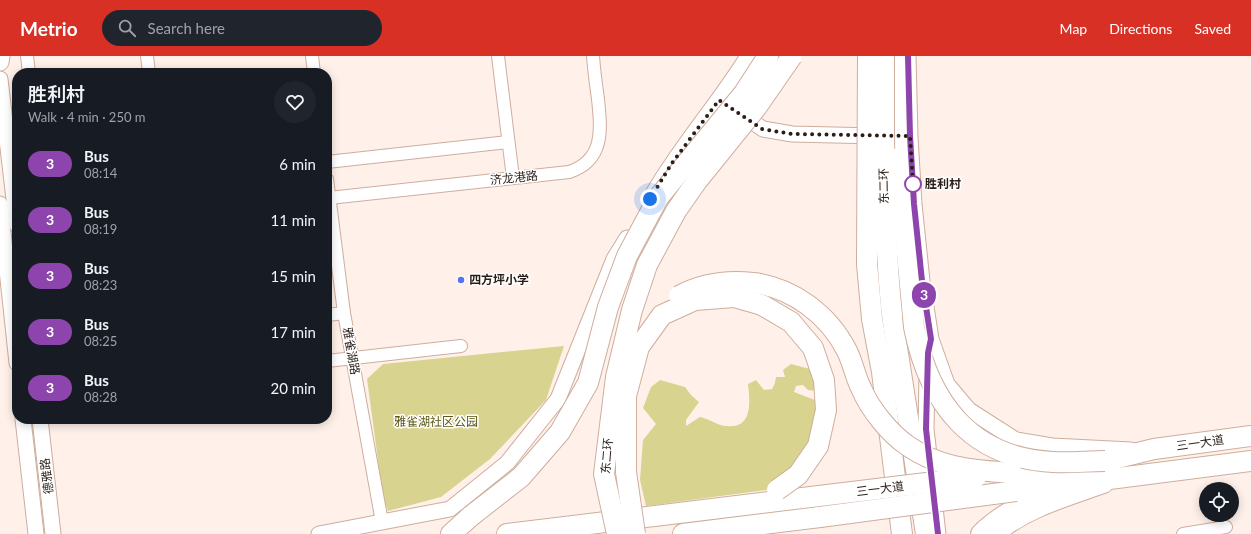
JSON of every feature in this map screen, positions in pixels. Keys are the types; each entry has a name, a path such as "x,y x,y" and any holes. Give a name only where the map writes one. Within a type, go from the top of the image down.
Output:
{"highway":[{"path":"451,534 471,516 521,477 560,432 588,383 608,307 627,256 655,205 744,93 768,56"},
{"path":"616,377 632,310 647,265 658,241 697,181 756,108 792,56"},
{"path":"868,56 867,264 872,319 882,372 902,534"},
{"name":"东二环","path":"884,56 884,185 886,259 892,315 926,534"},
{"path":"896,56 903,136 898,158 914,327 919,350 940,400 972,434 989,446 1012,455 1052,462 1105,461"},
{"path":"616,377 640,328 656,312 681,295 703,286 723,281 770,284 786,291 824,318 836,333 847,351 861,389 870,405 879,418 907,446 930,459 963,469 1012,473"},
{"path":"636,534 626,472 626,396 639,347 662,315 695,300 734,297 762,305 791,322 813,348 824,380 826,410 818,446 798,475 777,490 697,510"},
{"name":"东二环","path":"616,377 604,474 617,534"},
{"name":"三一大道","path":"507,534 1105,461 1154,450 1251,436"},
{"name":"三一大道","path":"683,534 1251,462"},
{"path":"982,534 990,525 1013,510 1058,486"},
{"path":"762,534 820,517"}],"main road":[{"path":"0,62 1,56"}],"street":[{"path":"27,56 28,68"},
{"path":"148,56 149,68"},
{"path":"312,56 313,68"},
{"path":"498,56 513,178"},
{"name":"济龙港路","path":"332,198 569,172 577,169 584,165 596,151 600,138 593,56"},
{"path":"319,534 450,509 507,463 558,399 614,259 672,163 719,100 748,56"},
{"path":"908,56 903,136 914,204 922,281 931,339 947,384 969,410 1016,440 1052,446 1154,450"},
{"path":"0,79 11,131 12,147"},
{"path":"719,100 762,129 792,134 903,136"},
{"path":"332,161 508,142"},
{"path":"0,204 2,240 12,322"},
{"name":"雅雀湖路","path":"332,266 344,313 382,522"},
{"path":"332,314 344,313"},
{"path":"931,339 928,353 926,429 938,534"},
{"path":"332,360 461,346"},
{"name":"德雅路","path":"24,424 36,534"},
{"name":"德雅路","path":"41,424 53,534"},
{"path":"998,534 1009,524 1027,514 1132,476"},
{"path":"1183,534 1226,527"}],"green space":[{"name":"雅雀湖社区公园","path":"564,346 546,400 490,459 441,497 388,511 383,497 367,379 383,364"},
{"path":"791,364 810,369 816,391 808,390 803,385 796,386 794,392 815,400 817,403 831,388 836,397 831,434 817,464 796,486 646,506 640,480 643,440 656,424 643,408 651,387 660,380 685,387 699,402 686,420 686,426 700,417 724,426 735,426 742,423 746,419 749,406 748,384 756,380 764,390 772,389 776,377 785,377 783,370"}],"bus line":[{"name":"3","path":"908,56 910,136 914,204 922,281 931,339 928,353 926,429 938,534"}],"place":[{"name":"胜利村","path":"913,184"},
{"name":"四方坪小学","path":"461,280"}],"route":[{"path":"650,199 672,163 719,100 762,129 792,134 910,136 913,184"}]}
